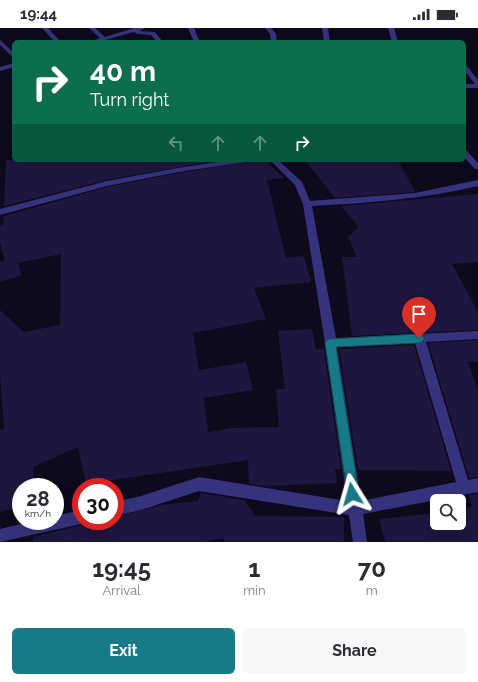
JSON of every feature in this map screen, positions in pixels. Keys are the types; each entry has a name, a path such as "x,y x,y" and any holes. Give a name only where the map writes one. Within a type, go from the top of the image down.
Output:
{"street":[{"path":"45,28 56,40"},
{"path":"92,28 104,39"},
{"path":"191,28 196,40"},
{"path":"268,28 273,34 274,40"},
{"path":"324,28 327,40"},
{"path":"391,28 394,40"},
{"path":"100,40 139,29 137,32 154,33 159,40"},
{"path":"0,42 12,54"},
{"path":"0,69 12,66"},
{"path":"466,69 478,85"},
{"path":"466,86 478,85"},
{"path":"466,155 478,167"},
{"path":"0,212 107,184 178,170 232,162"},
{"path":"276,162 299,184 307,204 360,542"},
{"path":"307,204 367,200 451,190 478,182"},
{"path":"330,343 478,335"},
{"path":"419,338 464,488"},
{"path":"124,507 141,503 199,484 354,509 478,486"},
{"path":"0,536 72,519"}],"building":[{"path":"6,160 12,160 12,162 209,162 107,180 4,206"},
{"path":"248,162 267,162 284,178 267,180 286,258 304,256 311,282 254,288 266,319 193,333 199,370 246,362 253,390 204,398 208,432 232,428 279,427 276,389 285,389 278,331 312,329 316,349 324,349 341,469 335,469 337,483 263,486 249,484 248,460 124,478 85,478 78,447 33,467 34,478 12,478 12,509 0,512 0,430 4,429 0,373 0,310 24,332 60,325 61,254 18,263 22,275 0,282 0,262 5,261 0,243 0,226 3,225 4,216 107,187 178,173"},
{"path":"307,162 399,162 415,192 335,198"},
{"path":"478,194 478,262 452,264 478,312 478,330 352,336 342,257 357,257 348,237 359,227 341,206"},
{"path":"478,340 478,362 468,362 478,390 478,477 469,478 428,343"},
{"path":"414,345 451,471 358,470 339,349"},
{"path":"201,493 244,500 255,516 344,517 344,542 224,542 224,538 203,542 33,542 33,537 72,527 72,530 124,530 124,515 162,505 198,501"},
{"path":"478,494 478,542 385,542 379,519 430,514 430,530 466,530 466,507 472,506 468,495"}],"route":[{"path":"352,494 330,343 419,338"}]}
